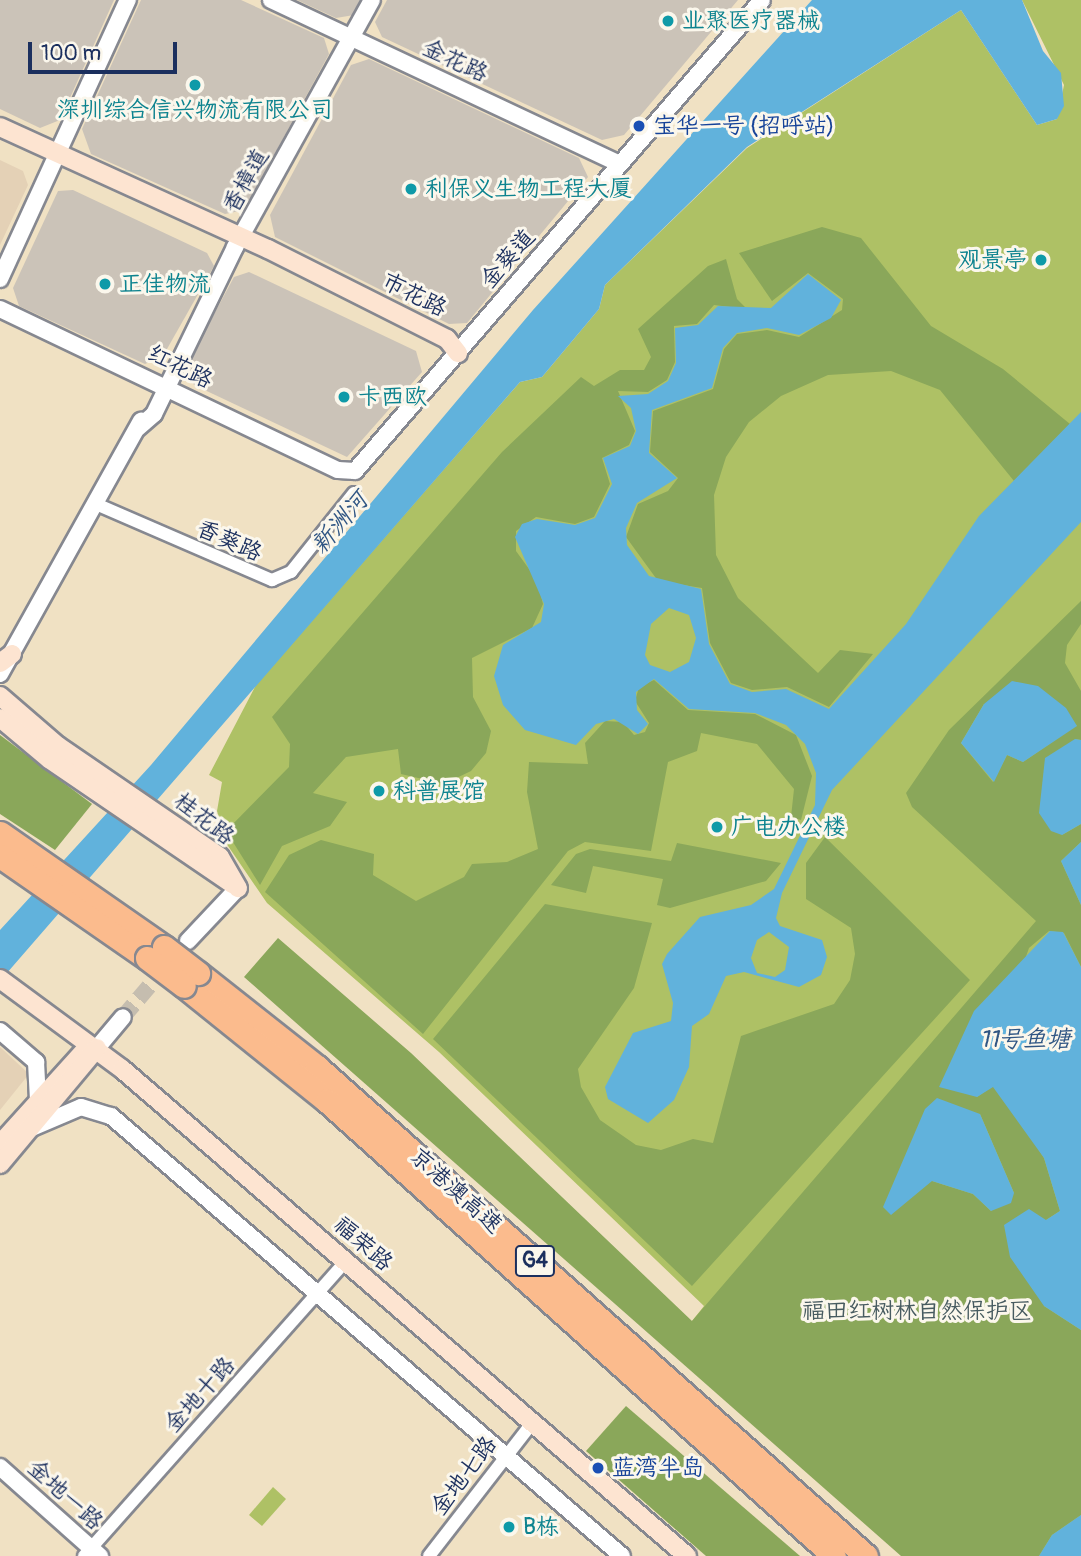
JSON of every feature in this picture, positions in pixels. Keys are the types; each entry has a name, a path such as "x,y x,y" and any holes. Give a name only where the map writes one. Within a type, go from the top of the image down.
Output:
{"highway":[{"name":"G4","path":"0,833 13,857 105,916 191,980"},
{"name":"京港澳高速","path":"191,980 834,1556"},
{"name":"京港澳高速","path":"191,980 317,1067 866,1556"}],"main road":[{"name":"市花路","path":"0,127 55,158 447,339 457,353"},
{"name":"市花路","path":"0,140 55,158"},
{"name":"桂花路","path":"0,696 85,774"},
{"name":"桂花路","path":"0,718 183,839 238,888"},
{"name":"福荣路","path":"3,988 90,1053 529,1427 687,1556"},
{"path":"0,1144 38,1101 90,1053"},
{"path":"0,1164 32,1128 90,1053"},
{"name":"福荣路","path":"529,1427 669,1556"}],"street":[{"path":"0,279 128,0"},
{"name":"金花路","path":"271,0 619,164"},
{"name":"香樟道","path":"0,674 6,658 138,428 166,385 238,242 372,0"},
{"name":"金葵道","path":"338,470 360,467 762,0"},
{"name":"红花路","path":"0,309 166,385 338,470"},
{"name":"香葵路","path":"96,504 272,580 291,572 354,493"},
{"path":"188,941 238,888"},
{"path":"90,1053 123,1017"},
{"path":"0,1031 36,1062 38,1101"},
{"path":"32,1128 81,1107 111,1116 622,1556"},
{"name":"金地十路","path":"92,1553 342,1266"},
{"name":"金地七路","path":"429,1556 529,1427"},
{"name":"金地一路","path":"0,1467 92,1553"}],"shaded area":[{"path":"0,0 114,0 60,120 40,128 0,109"},
{"path":"141,0 241,0 324,38 329,54 244,210 225,214 91,154 82,129"},
{"path":"297,0 362,0 354,15 336,18"},
{"path":"387,0 738,0 624,135 602,140 382,37 375,22"},
{"path":"369,59 579,158 588,177 467,323 449,324 275,237 270,215 351,65"},
{"path":"0,160 23,171 28,185 0,245"},
{"path":"73,190 207,253 214,266 163,356 145,364 19,306 13,288 58,191"},
{"path":"249,272 416,351 422,372 347,457 194,385 186,366 234,277"},
{"path":"0,1047 29,1074 0,1110"}],"green space":[{"path":"1022,0 1081,0 1081,1556 927,1556 692,1321 704,1306 439,1052 267,903 226,843 217,811 222,782 209,775 256,685 520,382 542,377 599,309 605,285 747,148 961,10 1037,125 1057,119 1064,85"},
{"path":"822,227 861,238 931,326 1003,369 1070,424 1014,481 940,390 891,371 828,375 781,396 749,422 726,457 714,495 716,555 738,598 818,673 840,650 873,654 829,707 787,687 752,690 731,683 710,643 702,588 658,581 626,537 638,504 668,491 678,478 650,452 653,411 713,389 724,349 737,334 767,330 799,337 842,310 843,299 808,273 772,301 739,253"},
{"path":"726,259 737,299 747,309 714,305 697,324 674,326 675,362 667,380 648,392 618,391 635,431 629,445 602,458 610,484 594,517 575,524 536,517 516,531 516,551 537,580 543,604 532,628 472,658 473,697 491,731 486,753 471,771 444,784 401,774 398,749 346,757 313,793 347,802 330,826 282,846 260,885 226,831 289,767 290,744 272,717 502,452 581,377 594,386 620,370 644,370 651,357 638,329 708,266"},
{"name":"福田红树林自然保护区","path":"1081,601 1081,624 1067,645 1065,663 1081,691 1081,740 1075,739 1062,835 1081,824 1081,842 1061,861 1081,905 1081,967 1064,933 1049,931 1029,948 977,1097 993,1086 1004,1094 1044,1158 1060,1211 1046,1220 1044,1306 1081,1330 1081,1515 1052,1535 1039,1556 901,1556 244,977 278,938 411,1053 692,1321 1036,921 912,807 906,793 949,730","holes":["984,704 1077,725 1023,762 1007,755 993,782 961,743","980,1114 1014,1193 991,1211 973,1194 932,1181"]},
{"path":"654,680 688,710 755,714 796,735 812,776 801,820 791,817 794,789 757,744 701,733 697,751 668,762 651,851 585,842 568,851 423,1034 265,892 289,855 321,840 374,854 373,875 416,901 464,877 472,864 507,862 538,849 527,792 529,762 588,764 585,743 605,721 623,722 634,735 645,732 649,723 635,701 639,687"},
{"path":"0,735 92,804 55,850 0,814"},
{"path":"825,837 970,980 692,1286 433,1039 545,904 652,923 634,988 578,1069 581,1087 600,1120 636,1145 661,1150 693,1139 713,1143 741,1036 834,1004 850,980 855,954 851,928 806,899 806,863"},
{"path":"677,843 781,863 766,881 670,908 657,905 663,879 593,866 586,893 551,885 576,854 590,849 671,861"},
{"path":"626,1406 800,1556 706,1556 586,1451"},
{"path":"273,1487 286,1499 262,1526 249,1515"}],"water":[{"path":"812,0 1022,0 1043,51 1061,73 1064,106 1057,119 1037,125 961,10 747,147 605,285 599,309 542,377 520,382 0,981 0,930 151,765 533,310"},
{"path":"808,274 841,300 831,318 799,335 767,328 737,333 723,348 712,388 652,410 649,453 677,478 637,503 626,528 627,545 649,576 701,589 709,644 730,684 752,692 786,689 829,709 906,624 979,516 1081,412 1081,522 832,790 782,893 776,918 780,926 822,940 827,957 821,975 799,987 744,972 726,976 709,1014 692,1026 689,1067 674,1100 648,1123 608,1099 605,1087 633,1033 671,1021 673,1003 662,964 667,954 700,917 751,905 774,889 815,805 816,773 805,744 786,725 755,713 689,709 654,679 636,692 637,710 648,724 638,734 614,719 596,724 576,745 525,730 503,705 494,676 503,645 541,622 544,604 515,537 522,524 537,519 575,525 595,518 612,484 603,458 630,446 636,431 631,408 618,396 648,394 668,381 676,363 675,328 698,325 718,306 771,308","holes":["669,608 689,615 696,638 689,662 670,672 650,665 645,655 651,624","769,932 789,947 785,970 775,977 757,973 751,958 757,940"]},
{"path":"1012,681 1038,686 1066,708 1077,726 1023,762 1007,755 994,782 961,743 984,704"},
{"path":"1075,739 1081,740 1081,824 1062,835 1051,831 1039,813 1045,758"},
{"path":"1081,842 1081,905 1061,861"},
{"name":"11号鱼塘","path":"1050,931 1063,932 1081,967 1081,1330 1044,1306 1010,1257 1004,1225 1029,1209 1046,1220 1060,1211 1044,1158 993,1087 977,1097 939,1087 974,1011"},
{"path":"937,1098 980,1114 1014,1193 1011,1203 991,1211 973,1194 932,1181 891,1215 883,1207 925,1109"},
{"path":"1081,1515 1081,1556 1039,1556 1052,1535"}],"tunnel":[{"path":"123,1017 169,963"}],"place":[{"name":"业聚医疗器械","path":"668,21"},
{"name":"深圳综合信兴物流有限公司","path":"195,85"},
{"name":"宝华一号 (招呼站)","path":"639,126"},
{"name":"利保义生物工程大厦","path":"411,189"},
{"name":"观景亭","path":"1041,260"},
{"name":"正佳物流","path":"105,284"},
{"name":"卡西欧","path":"344,397"},
{"name":"科普展馆","path":"379,791"},
{"name":"广电办公楼","path":"717,827"},
{"name":"蓝湾半岛","path":"598,1468"},
{"name":"B栋","path":"509,1527"}],"water label":[{"name":"新洲河","path":"340,523"}]}
